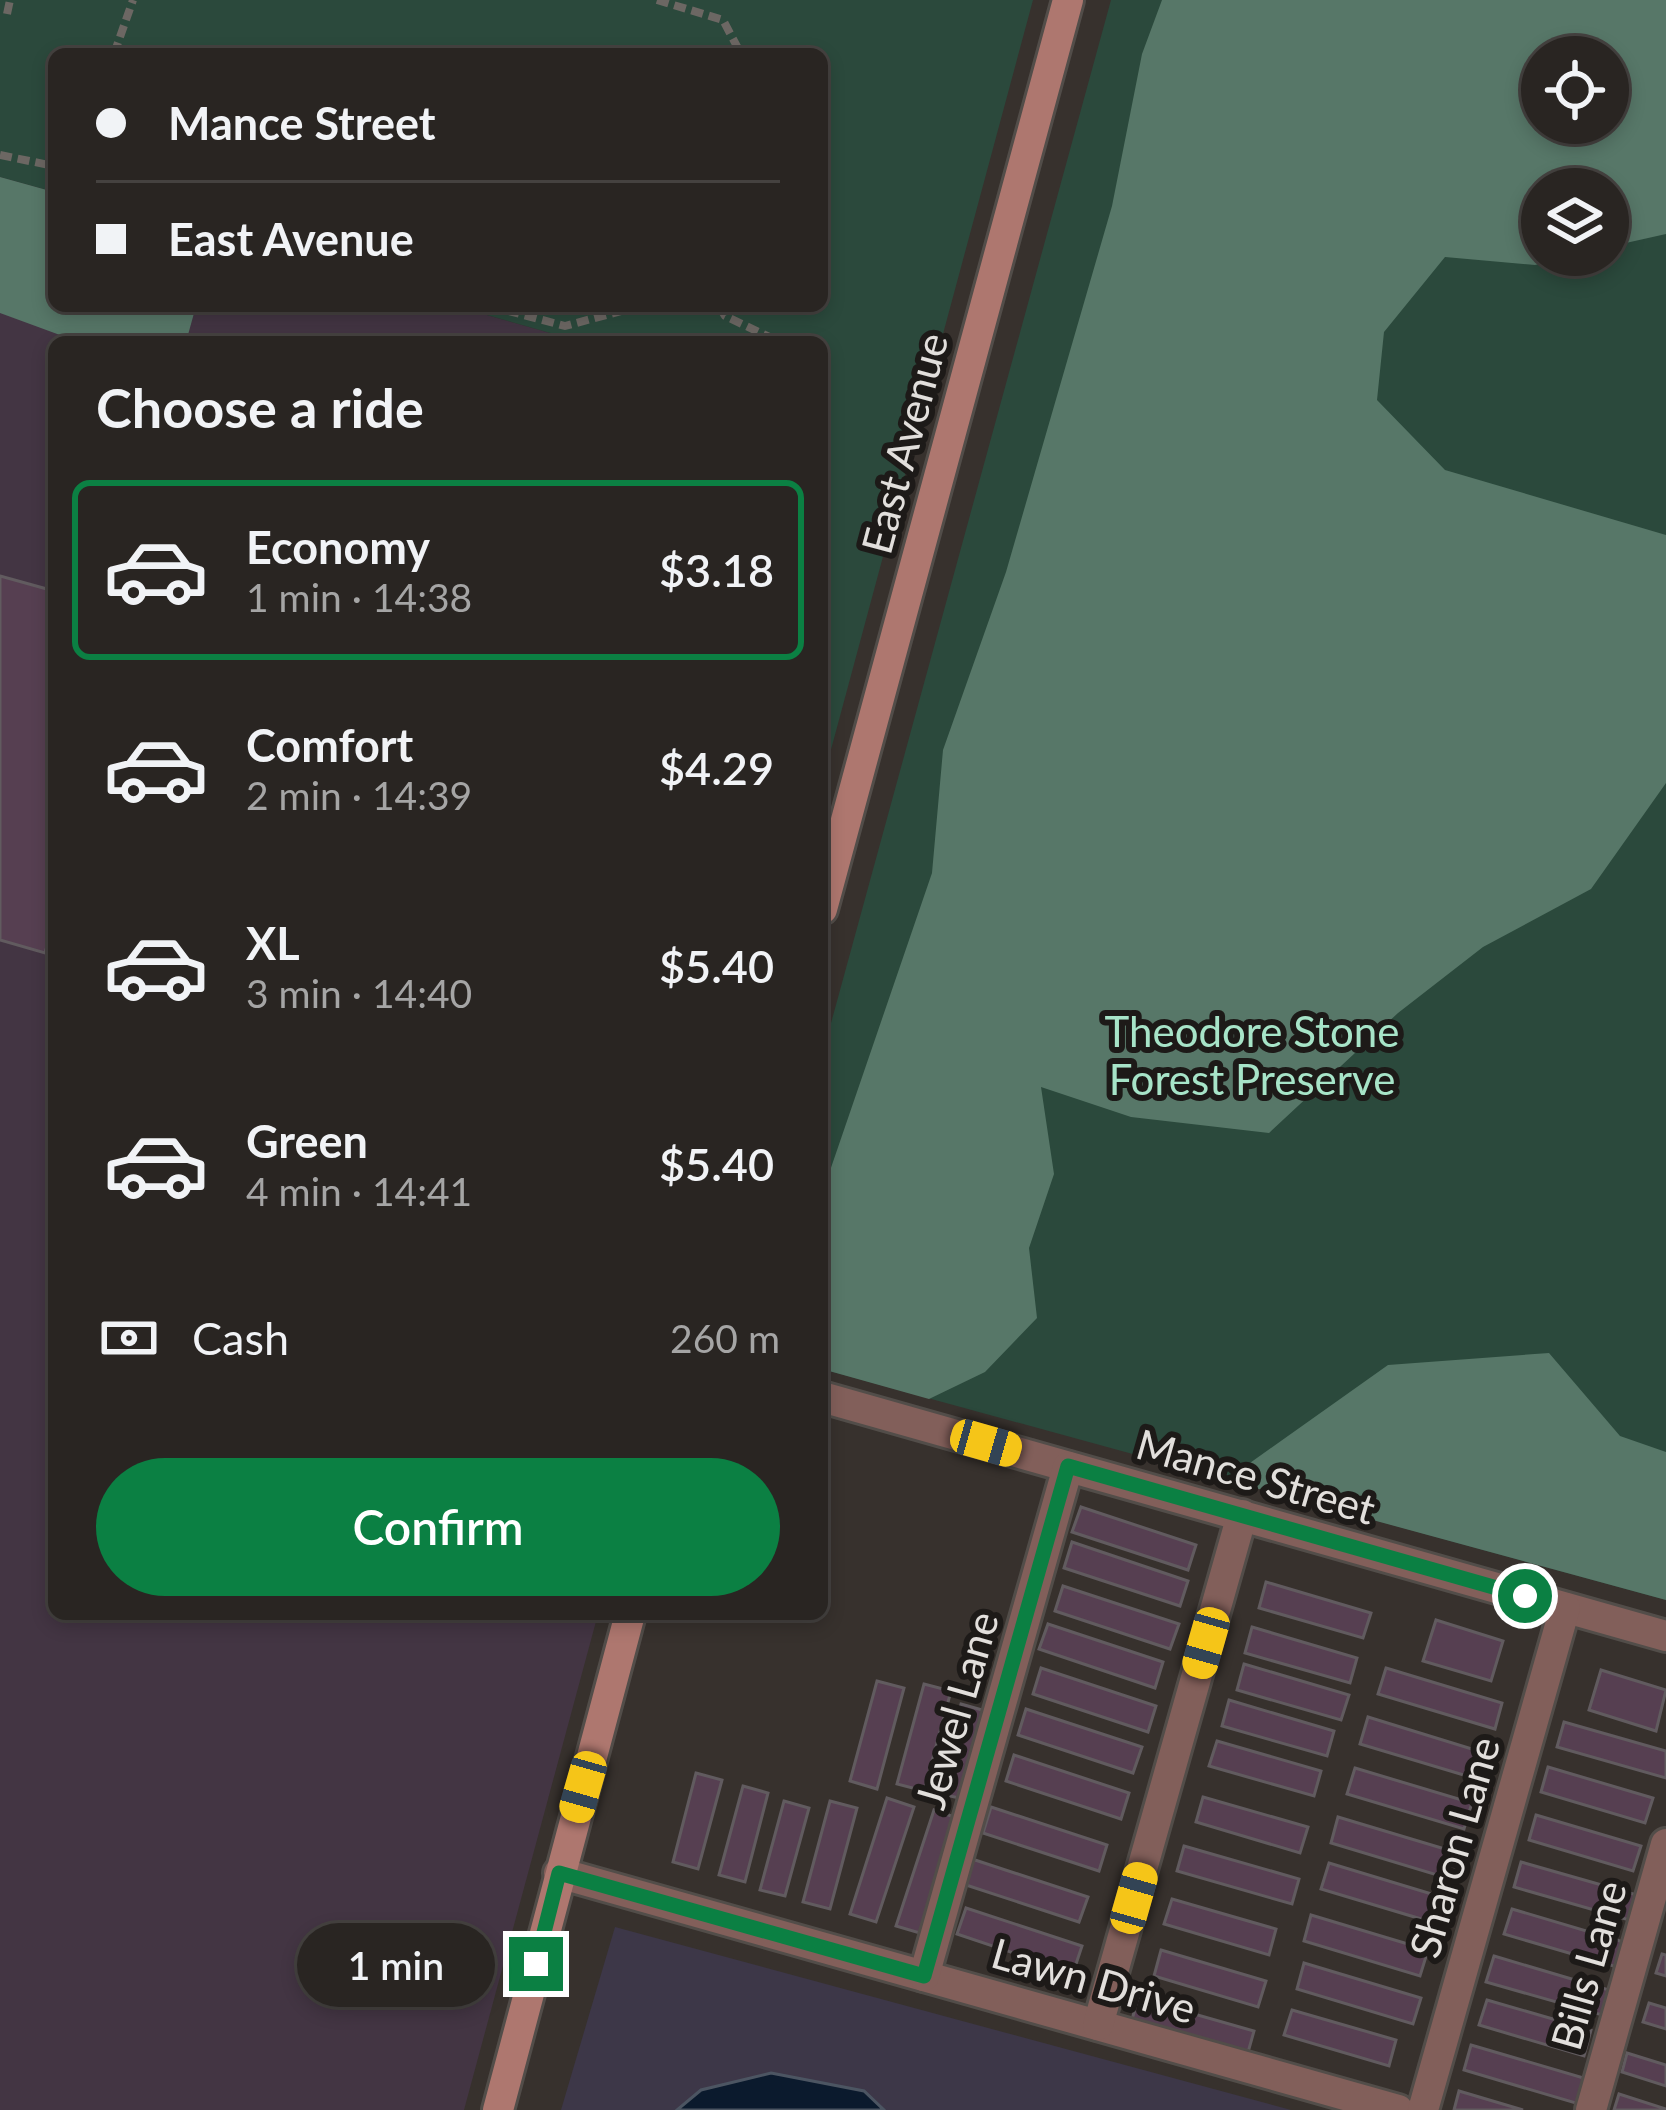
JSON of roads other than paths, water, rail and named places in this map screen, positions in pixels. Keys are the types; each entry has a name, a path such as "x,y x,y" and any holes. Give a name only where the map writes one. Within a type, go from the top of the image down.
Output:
{"street":[{"name":"East Avenue","path":"828,887 1067,0"},
{"name":"Mance Street","path":"828,1399 1666,1636"},
{"name":"Jewel Lane","path":"924,1976 1068,1466"},
{"path":"1098,2025 1242,1515"},
{"name":"Sharon Lane","path":"1423,2110 1565,1608"},
{"path":"498,2110 628,1620"},
{"name":"Bills Lane","path":"1591,2110 1666,1844"},
{"name":"Lawn Drive","path":"559,1873 1398,2110"}],"water":[{"path":"771,2073 864,2091 884,2110 677,2110 701,2090"}],"park label":[{"name":"Theodore Stone Forest Preserve","path":"1252,1055"}]}
